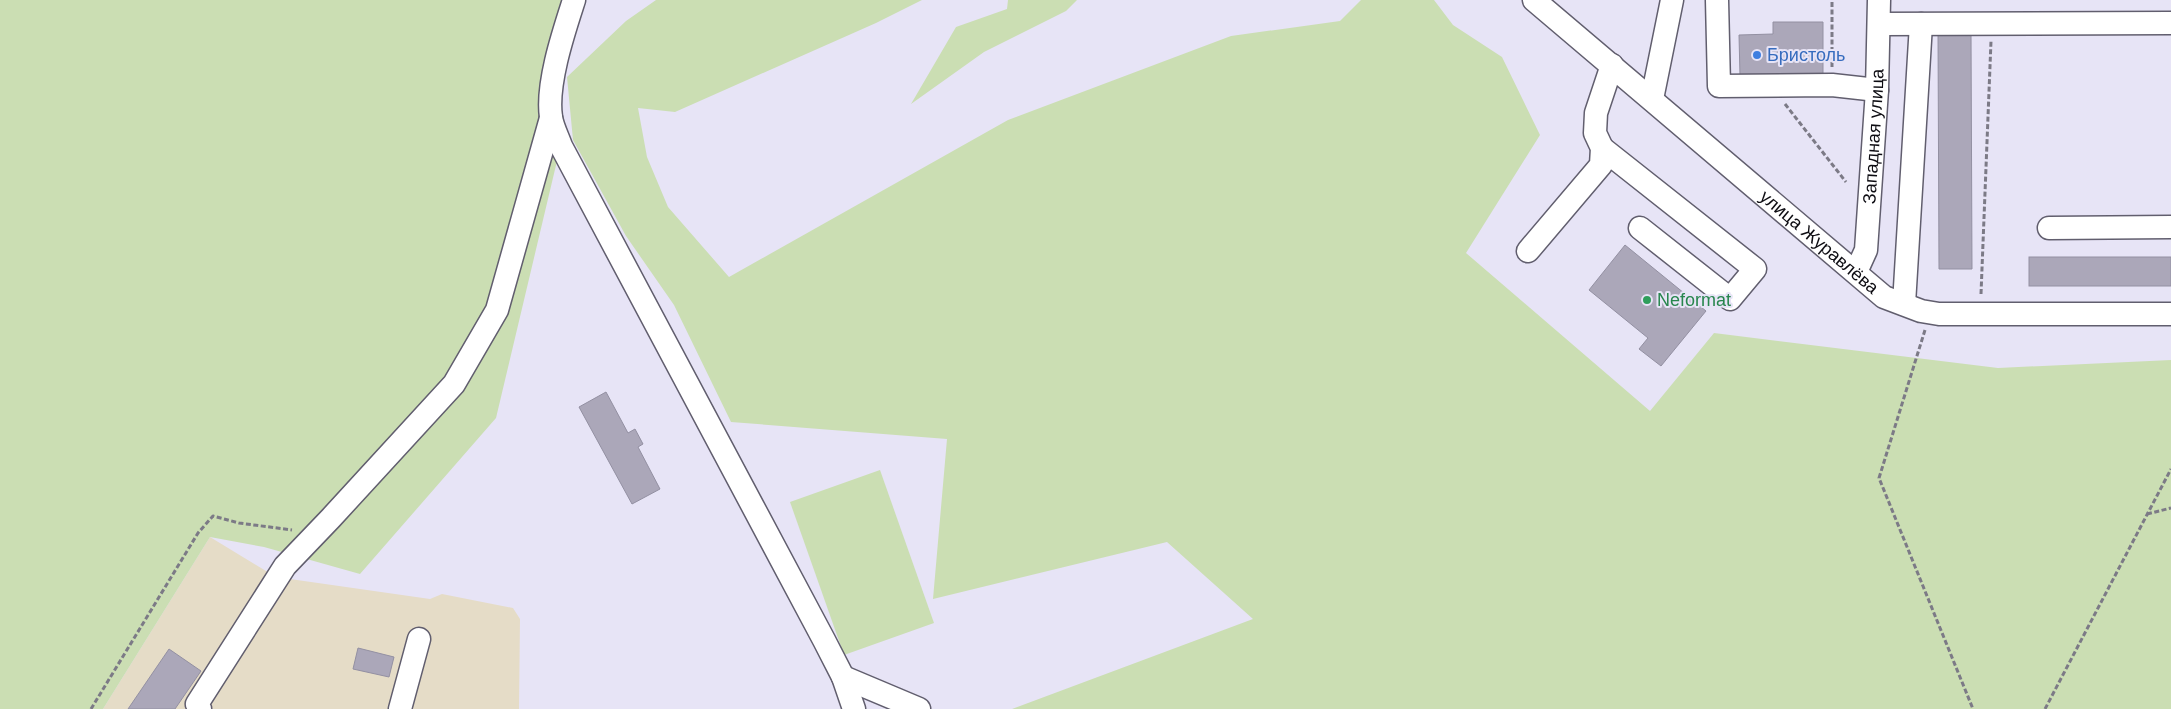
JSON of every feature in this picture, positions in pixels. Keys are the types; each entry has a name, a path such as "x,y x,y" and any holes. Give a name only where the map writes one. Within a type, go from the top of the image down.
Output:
{"street":[{"path":"574,0 554,75 550,99 551,118 561,146 842,677 854,709"},
{"name":"улица Журавлёва","path":"1534,0 1884,297 1931,312 1964,315 2171,314"},
{"path":"1652,99 1672,0"},
{"path":"1717,0 1719,86 1832,85 1877,90"},
{"name":"Западная улица","path":"1856,272 1866,250 1877,90 1880,24 1879,0"},
{"path":"1880,24 2171,23"},
{"path":"1904,304 1922,24"},
{"path":"1612,65 1596,113 1595,133 1602,148 1755,269 1730,299 1640,228"},
{"path":"200,709 197,704 276,576 454,384 497,310 551,118"},
{"path":"1528,251 1601,165 1602,148"},
{"path":"2049,228 2171,226"},
{"path":"400,709 419,639"},
{"path":"842,677 919,709"}],"path":[{"path":"1832,0 1832,85"},
{"path":"1980,300 1992,23"},
{"path":"1771,86 1846,182"},
{"path":"1931,312 1878,478 1972,709"},
{"path":"2045,709 2171,469"},
{"path":"2147,514 2171,508"},
{"path":"91,709 198,532 213,516 239,523 292,530 308,543"}],"shaded area":[{"path":"210,537 276,577 430,599 442,594 513,608 520,619 519,709 103,709"}],"green space":[{"path":"0,0 564,0 557,161 496,418 360,574 264,547 210,537 103,709 0,709"},
{"path":"656,0 922,0 876,23 675,112 638,108 647,157 668,207 729,277 1008,120 1231,36 1340,21 1361,0 1434,0 1453,25 1502,57 1540,135 1466,253 1650,411 1714,333 1998,368 2171,360 2171,709 1012,709 1253,619 1167,542 933,599 947,439 731,422 674,305 626,236 573,140 567,77 626,21"},
{"path":"1008,0 1077,0 1066,11 984,52 911,104 956,27 1007,9"},
{"path":"880,470 934,623 844,655 790,502"}],"building":[{"path":"1773,22 1823,22 1823,74 1740,76 1739,35 1773,34"},
{"path":"1938,31 1971,31 1972,269 1939,269"},
{"name":"Neformat","path":"1625,245 1706,311 1661,366 1639,349 1648,338 1589,290"},
{"path":"2029,257 2171,257 2171,286 2029,286"},
{"path":"606,392 628,433 635,429 643,444 638,447 660,489 632,504 579,407"},
{"path":"358,648 394,657 389,677 353,669"},
{"path":"169,649 201,671 175,709 128,709"}],"place":[{"name":"Бристоль","path":"1757,55"},
{"name":"Neformat","path":"1647,300"}]}
